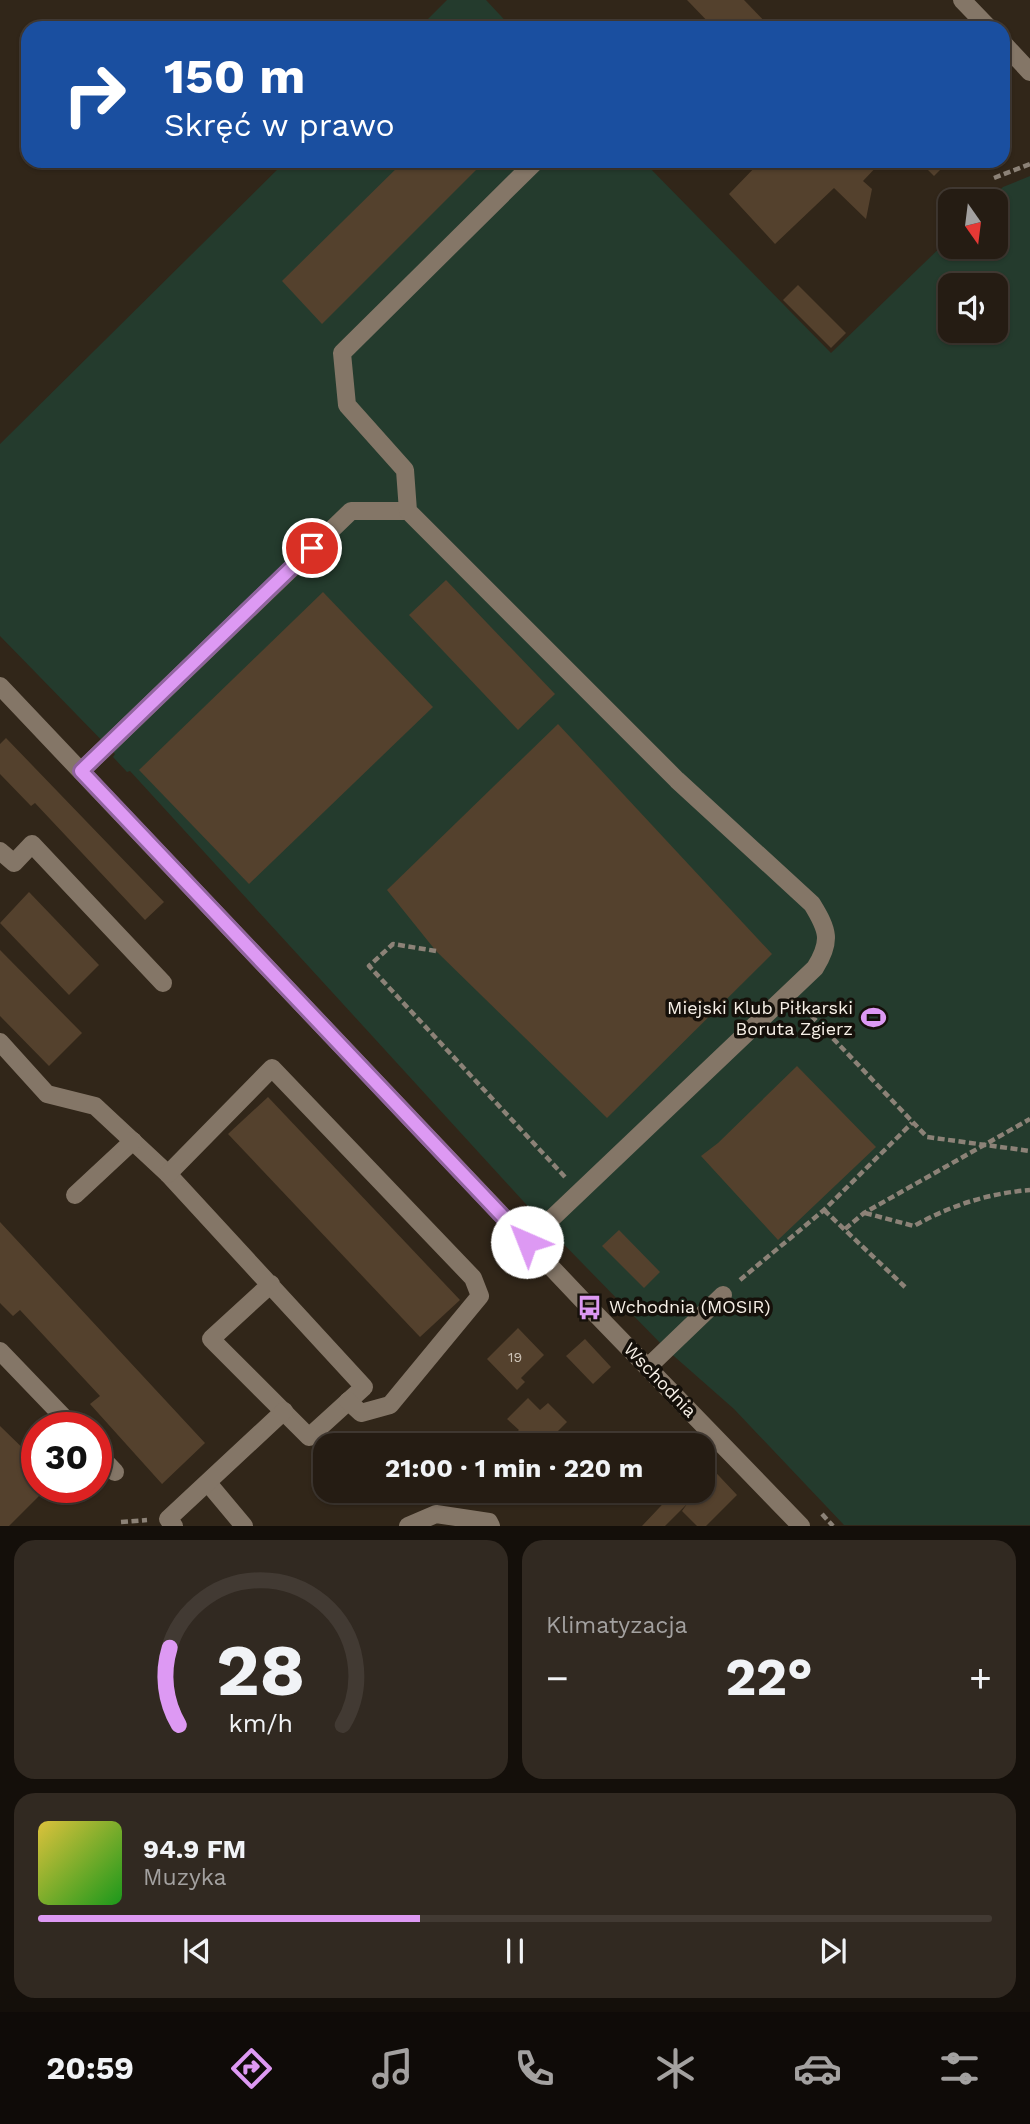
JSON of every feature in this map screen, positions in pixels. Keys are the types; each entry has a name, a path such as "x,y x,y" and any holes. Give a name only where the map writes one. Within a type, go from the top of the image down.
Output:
{"street":[{"path":"962,0 982,21"},
{"path":"1010,51 1030,72"},
{"path":"527,1242 816,968 826,950 825,926 812,904 677,780 408,511 405,470 347,405 342,353 530,168"},
{"path":"81,771 351,511 408,511"},
{"name":"Wschodnia","path":"0,686 527,1242 801,1525"},
{"path":"0,851 14,863 32,844 163,983"},
{"path":"0,1042 47,1094 95,1106 169,1174 271,1284 364,1387 309,1437 211,1339 271,1284"},
{"path":"169,1174 272,1068 473,1278 480,1296 390,1405 361,1413 348,1401"},
{"path":"75,1195 133,1141"},
{"path":"648,1367 723,1295"},
{"path":"0,1351 59,1412"},
{"path":"174,1525 169,1519 284,1411"},
{"path":"112,1468 116,1472"},
{"path":"208,1483 244,1525"},
{"path":"408,1525 436,1514 489,1522 491,1525"}],"path":[{"path":"994,178 1030,164"},
{"path":"436,951 393,944 369,966 580,1193"},
{"path":"789,992 927,1137 1030,1151"},
{"path":"845,1229 864,1213 981,1144 1030,1119"},
{"path":"723,1295 824,1210 912,1123"},
{"path":"864,1213 914,1226 941,1211 1005,1192 1030,1190"},
{"path":"824,1210 905,1287"}],"green space":[{"path":"447,0 486,0 506,21 426,21"},
{"path":"279,168 650,168 831,353 938,250 938,259 1008,259 1008,189 1001,189 1030,176 1030,1525 844,1525 734,1409 667,1350 545,1225 130,771 127,772 113,757 115,754 0,636 0,444"}],"building":[{"path":"687,0 744,0 764,21 707,21"},
{"path":"397,168 478,168 322,324 282,281"},
{"path":"754,168 875,168 863,181 872,189 866,219 834,188 775,244 729,194"},
{"path":"926,168 942,168 934,176"},
{"path":"798,285 846,333 831,348 783,300"},
{"path":"446,580 555,694 518,730 409,615"},
{"path":"323,592 433,707 249,884 139,770"},
{"path":"558,724 772,954 607,1118 436,951 387,890"},
{"path":"6,738 164,902 145,920 35,803 31,806 0,774 0,744"},
{"path":"29,892 99,965 69,995 0,923"},
{"path":"0,950 82,1033 49,1066 0,1016"},
{"path":"797,1066 876,1147 778,1240 701,1156 718,1143"},
{"path":"268,1097 460,1300 420,1337 228,1134"},
{"path":"0,1222 205,1443 162,1484 112,1428 112,1412 97,1412 90,1404 100,1396 20,1310 13,1316 0,1303"},
{"path":"619,1230 660,1272 644,1288 602,1246"},
{"path":"518,1328 544,1355 521,1378 525,1382 517,1390 487,1359"},
{"path":"585,1339 611,1367 593,1384 566,1356"},
{"path":"528,1398 540,1410 548,1403 567,1422 556,1433 516,1433 519,1430 507,1419"},
{"path":"0,1426 21,1446 21,1503 32,1503 9,1526 0,1526"},
{"path":"715,1472 737,1495 706,1526 697,1526 682,1511 687,1504 665,1526 642,1526 664,1503 715,1503"}],"place":[{"name":"Miejski Klub Piłkarski Boruta Zgierz","path":"873,1018"},
{"name":"Wchodnia (MOSIR)","path":"589,1307"}],"route":[{"path":"312,548 81,771 527,1242"}]}
